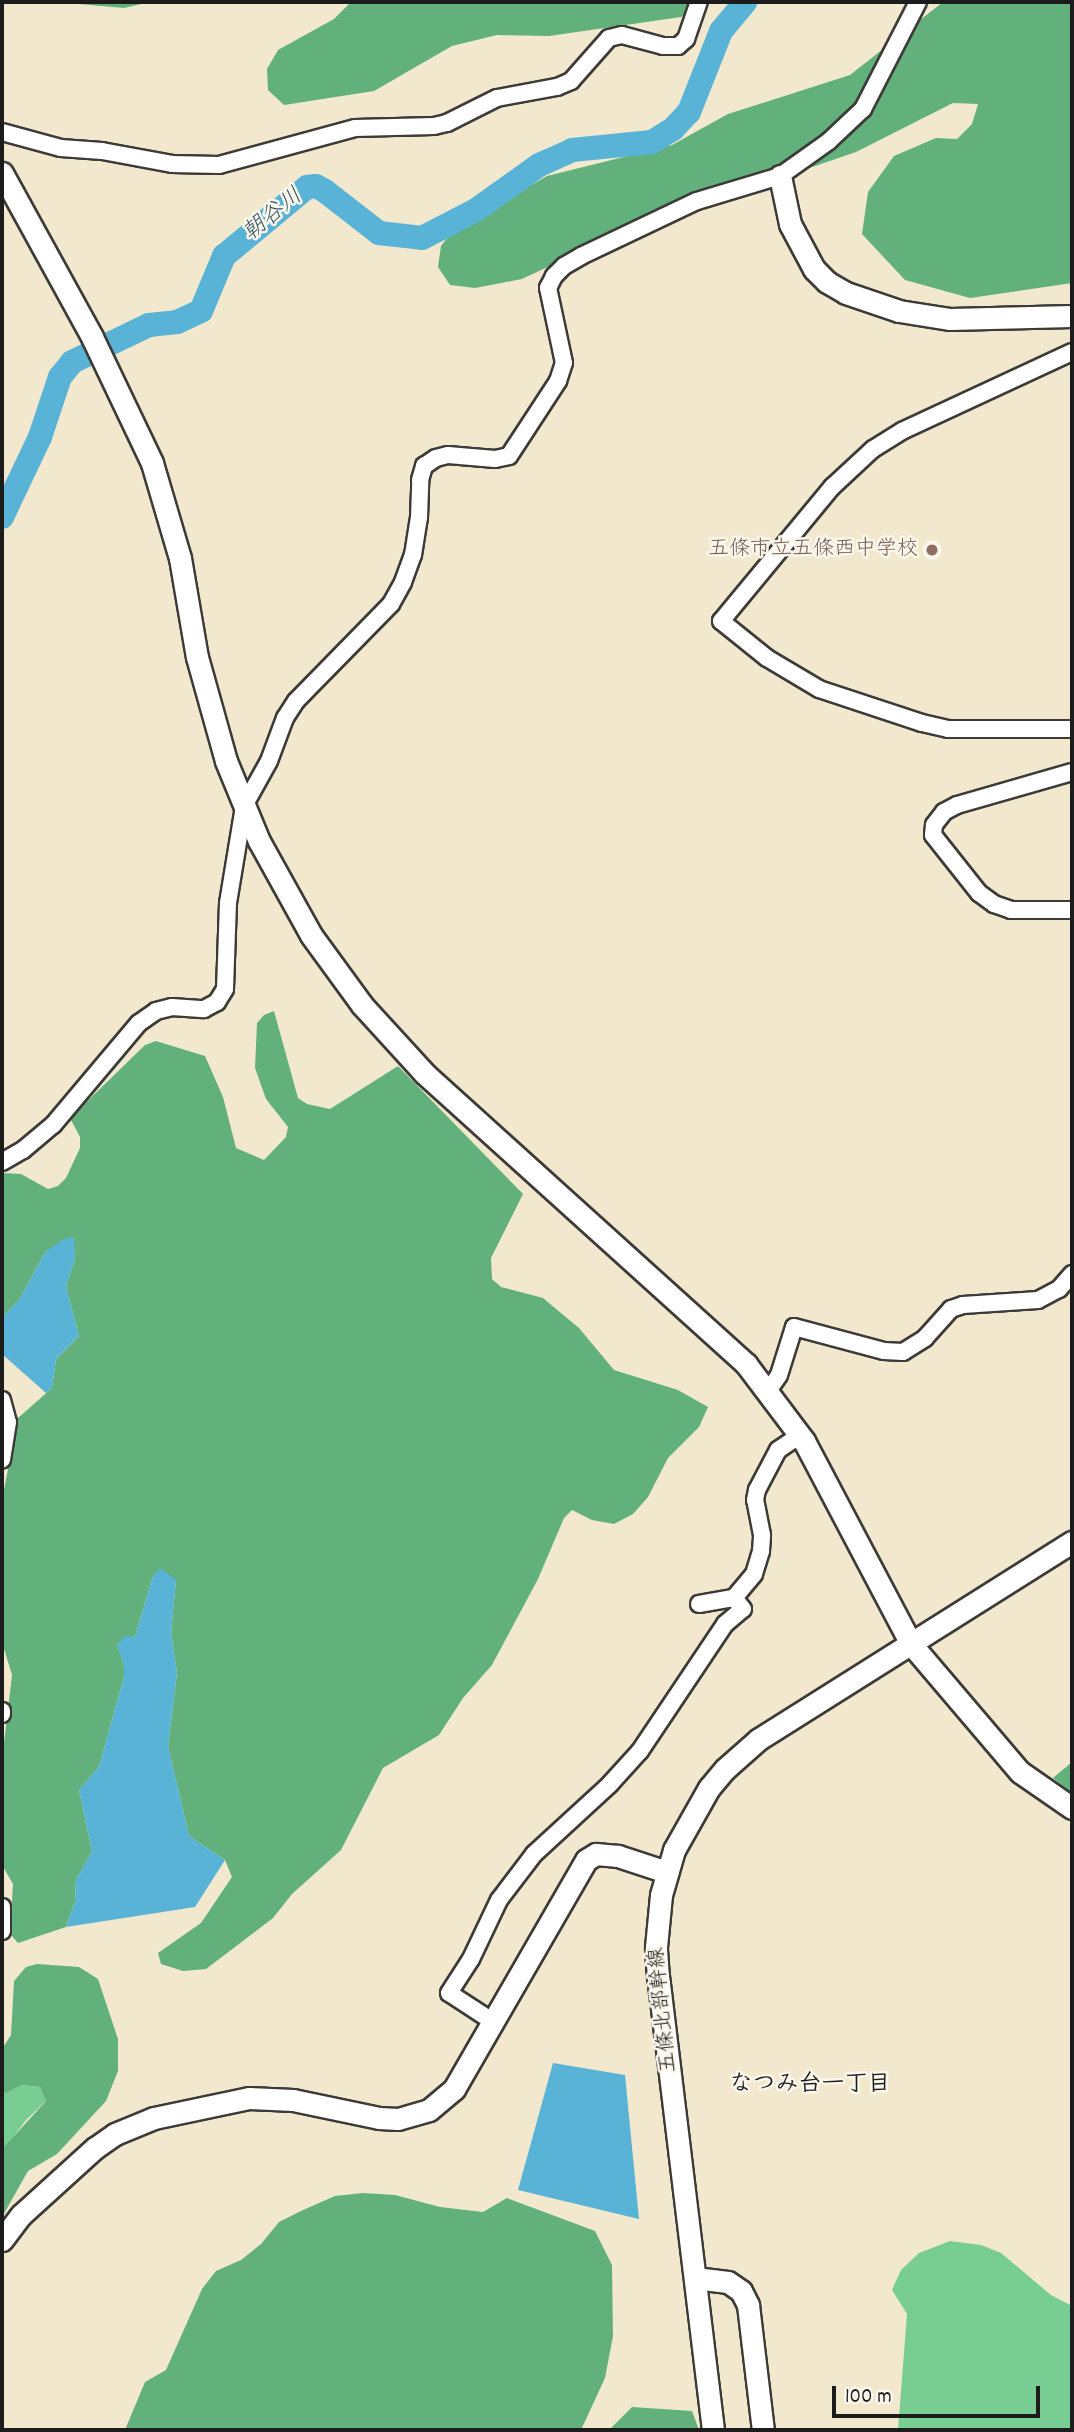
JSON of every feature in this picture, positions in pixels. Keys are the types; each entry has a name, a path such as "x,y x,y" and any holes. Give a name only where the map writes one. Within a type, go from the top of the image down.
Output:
{"street":[{"path":"2,132 61,148 172,164 219,165 355,128 447,124 498,98 557,88 571,81 609,38 622,34 663,46 678,46 686,39 699,2"},
{"path":"2,1162 23,1150 53,1125 139,1023 156,1011 172,1007 204,1009 217,1002 225,989 228,903 244,806 269,761 285,718 296,701 391,604 403,582 417,530 419,480 424,466 436,458 448,455 495,459 509,456 558,381 564,363 548,288 554,276 581,256 697,201 780,176 829,141 863,109 918,2"},
{"path":"2,173 134,420 167,507 210,711 259,841 311,935 336,972 390,1038 424,1073 718,1335 768,1391 800,1435 911,1644 1020,1772 1072,1808"},
{"path":"780,176 790,224 814,269 827,282 846,293 899,311 950,319 1072,316"},
{"path":"1072,352 902,431 873,449 832,487 721,621 775,663 819,689 922,723 948,729 1072,729"},
{"path":"1072,772 957,805 944,812 934,825 933,835 979,893 994,904 1011,910 1072,910"},
{"path":"768,1391 779,1375 794,1327 884,1351 902,1352 925,1338 951,1309 972,1304 1038,1300 1059,1289 1072,1274"},
{"path":"2,1400 8,1422 2,1460"},
{"path":"492,2021 449,1993 471,1959 512,1880 640,1751 738,1604 754,1574 761,1551 757,1490 778,1450 800,1435"},
{"name":"五條北部幹線","path":"713,2430 656,1957 661,1895 684,1829 724,1769 759,1739 1072,1542"},
{"path":"699,1604 738,1604"},
{"path":"2,2240 22,2215 95,2148 115,2134 154,2119 249,2098 293,2100 379,2118 398,2119 429,2110 454,2089 586,1860 596,1854 618,1856 667,1872"},
{"path":"2,1907 2,1931"},
{"path":"695,2278 728,2282 741,2291 748,2305 763,2430"}],"green space":[{"path":"56,2 150,2 124,8"},
{"path":"351,2 700,2 681,17 549,36 497,35 452,46 374,91 284,105 268,90 267,69 278,50 334,19"},
{"path":"943,2 1072,2 1072,283 970,298 905,280 862,234 868,192 894,156 936,138 957,139 972,124 978,104 953,103 856,152 622,232 522,279 475,288 450,285 438,267 441,246 454,229 547,176 672,145 728,114 850,75"},
{"path":"274,1011 298,1098 307,1104 330,1109 398,1066 523,1194 491,1258 492,1279 501,1287 543,1298 579,1328 614,1370 678,1390 708,1407 699,1427 668,1458 648,1497 633,1514 614,1524 592,1520 572,1510 564,1518 538,1579 492,1665 463,1698 439,1735 383,1768 341,1850 292,1894 273,1918 206,1969 183,1971 161,1964 158,1953 201,1923 232,1877 225,1860 189,1836 168,1746 177,1673 171,1633 176,1580 153,1576 135,1637 117,1644 124,1666 124,1677 99,1767 79,1790 92,1851 76,1880 75,1902 66,1927 18,1943 10,1934 13,1884 2,1865 2,1760 12,1675 2,1642 2,1500 18,1418 52,1388 56,1359 79,1336 66,1287 75,1258 73,1238 46,1251 19,1300 2,1318 2,1173 21,1174 48,1189 58,1186 66,1178 80,1148 80,1137 70,1118 145,1045 156,1041 205,1056 223,1097 236,1148 264,1160 286,1137 288,1127 266,1099 255,1068 257,1023 264,1015"},
{"path":"1072,1762 1072,1793 1053,1778"},
{"path":"37,1964 79,1967 98,1979 118,2039 118,2071 106,2101 57,2154 28,2171 2,2217 3,2148 46,2101 40,2087 22,2085 2,2095 2,2049 11,2035 14,1981 26,1967"},
{"path":"22,2085 40,2087 46,2101 26,2120 2,2152 2,2095"},
{"path":"363,2193 395,2195 440,2207 483,2212 507,2198 595,2231 612,2265 613,2336 605,2378 581,2430 125,2430 145,2382 166,2370 202,2289 216,2271 241,2260 261,2244 279,2222 335,2196"},
{"path":"950,2241 981,2245 1001,2253 1051,2295 1072,2306 1072,2430 898,2430 907,2314 892,2290 901,2270 919,2253"},
{"path":"632,2407 692,2411 699,2430 609,2430"}],"water":[{"path":"74,1237 75,1258 66,1287 79,1336 56,1359 52,1388 46,1393 2,1354 2,1318 19,1300 46,1251 64,1239"},
{"path":"160,1568 176,1580 171,1633 177,1673 168,1746 189,1836 225,1860 195,1907 66,1927 75,1902 76,1880 92,1851 79,1790 99,1767 124,1677 124,1666 117,1645 125,1636 135,1637 153,1576"},
{"path":"553,2063 625,2075 639,2219 518,2190"}],"waterway":[{"name":"朝谷川","path":"2,517 40,437 60,377 72,362 149,325 177,322 201,311 224,256 307,187 316,186 325,191 379,233 422,238 476,210 539,165 572,150 652,142 673,129 689,112 721,31 745,2"}],"place":[{"name":"五條市立五條西中学校","path":"932,550"}],"district":[{"name":"なつみ台一丁目","path":"810,2086"}]}
